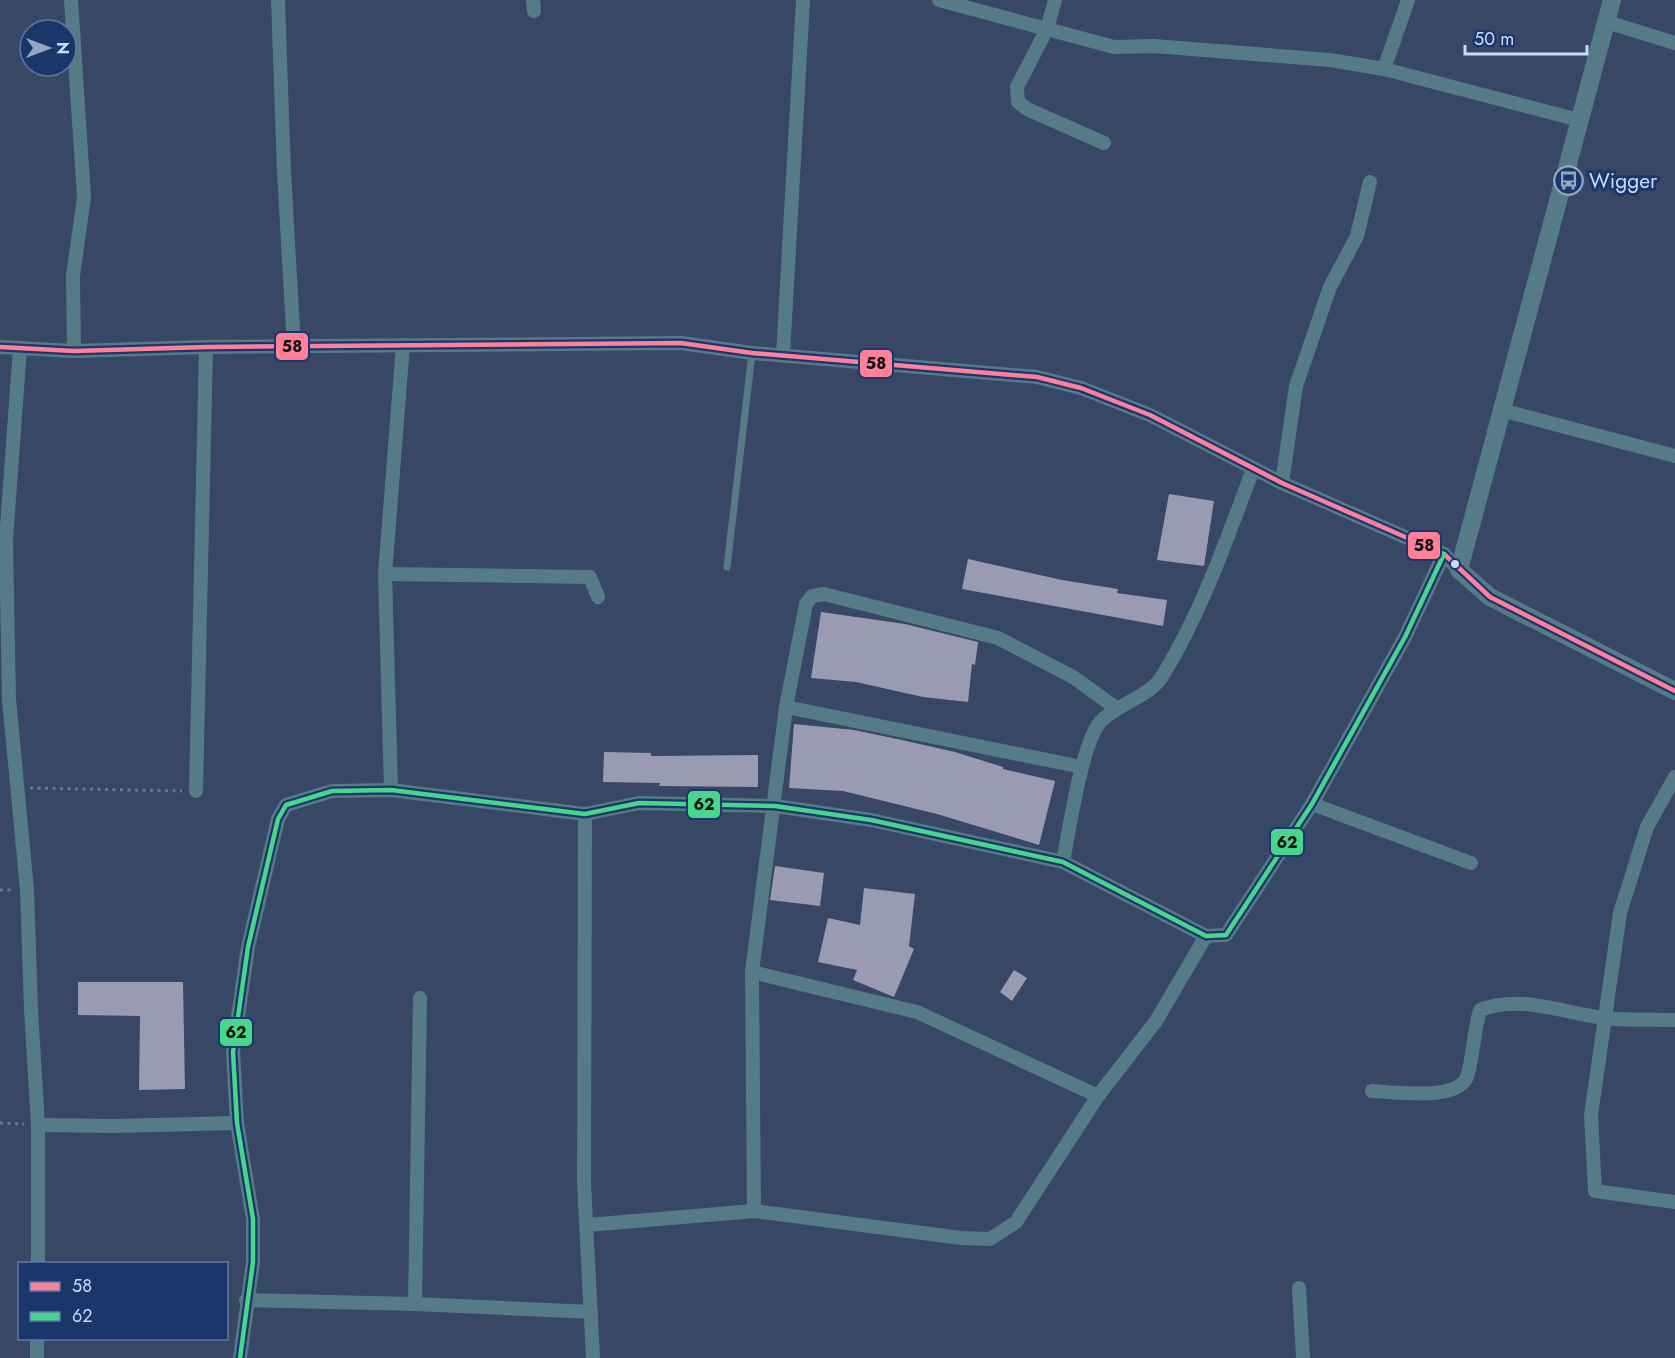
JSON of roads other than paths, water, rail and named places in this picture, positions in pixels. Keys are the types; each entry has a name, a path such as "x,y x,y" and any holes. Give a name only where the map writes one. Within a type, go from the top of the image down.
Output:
{"street":[{"path":"71,0 84,197 73,276 74,351"},
{"path":"278,0 284,172 294,347"},
{"path":"783,355 802,0"},
{"path":"939,0 1114,47 1154,46 1330,60 1384,69 1579,120"},
{"path":"1055,0 1047,29 1017,87 1018,102 1104,143"},
{"path":"1384,69 1408,0"},
{"path":"1459,570 1612,0"},
{"path":"1607,22 1675,43"},
{"path":"1282,483 1296,386 1330,287 1358,236 1370,182"},
{"path":"0,347 74,351 206,347 681,343 752,353 1037,377 1082,388 1150,415 1282,483 1444,554 1490,597 1675,691"},
{"path":"391,790 385,574 403,345"},
{"path":"196,791 206,347"},
{"path":"20,348 6,540 9,699 27,890 38,1125 38,1262"},
{"path":"1501,410 1675,456"},
{"path":"1063,862 1082,767 1099,723 1116,708 1137,697 1160,679 1182,645 1223,552 1253,469"},
{"path":"240,1358 246,1300 254,1262 254,1219 237,1123 233,1052 248,947 278,819 286,805 332,791 391,790 585,814 639,803 775,806 871,820 1063,862 1206,936 1226,935 1312,804 1405,637 1444,554"},
{"path":"385,574 590,577 598,597"},
{"path":"754,1211 752,972 786,707 806,604 812,596 824,594 999,638 1073,677 1116,708"},
{"path":"786,707 1082,767"},
{"path":"1675,777 1647,827 1620,913 1590,1115 1595,1191 1675,1202"},
{"path":"1312,804 1471,863"},
{"path":"585,814 584,1183 592,1358"},
{"path":"587,1225 754,1211 961,1238 990,1239 1016,1222 1098,1096 1156,1021 1206,936"},
{"path":"752,972 917,1012 1098,1096"},
{"path":"415,1304 420,998"},
{"path":"1372,1091 1435,1094 1457,1088 1466,1078 1474,1026 1480,1010 1496,1003 1516,1003 1606,1018 1675,1020"},
{"path":"38,1125 237,1123"},
{"path":"1299,1288 1303,1358"},
{"path":"246,1300 415,1304 591,1312"},
{"path":"37,1358 38,1340"}],"lane":[{"path":"727,567 752,353"}],"place":[{"name":"Wigger","path":"1568,181"}]}
